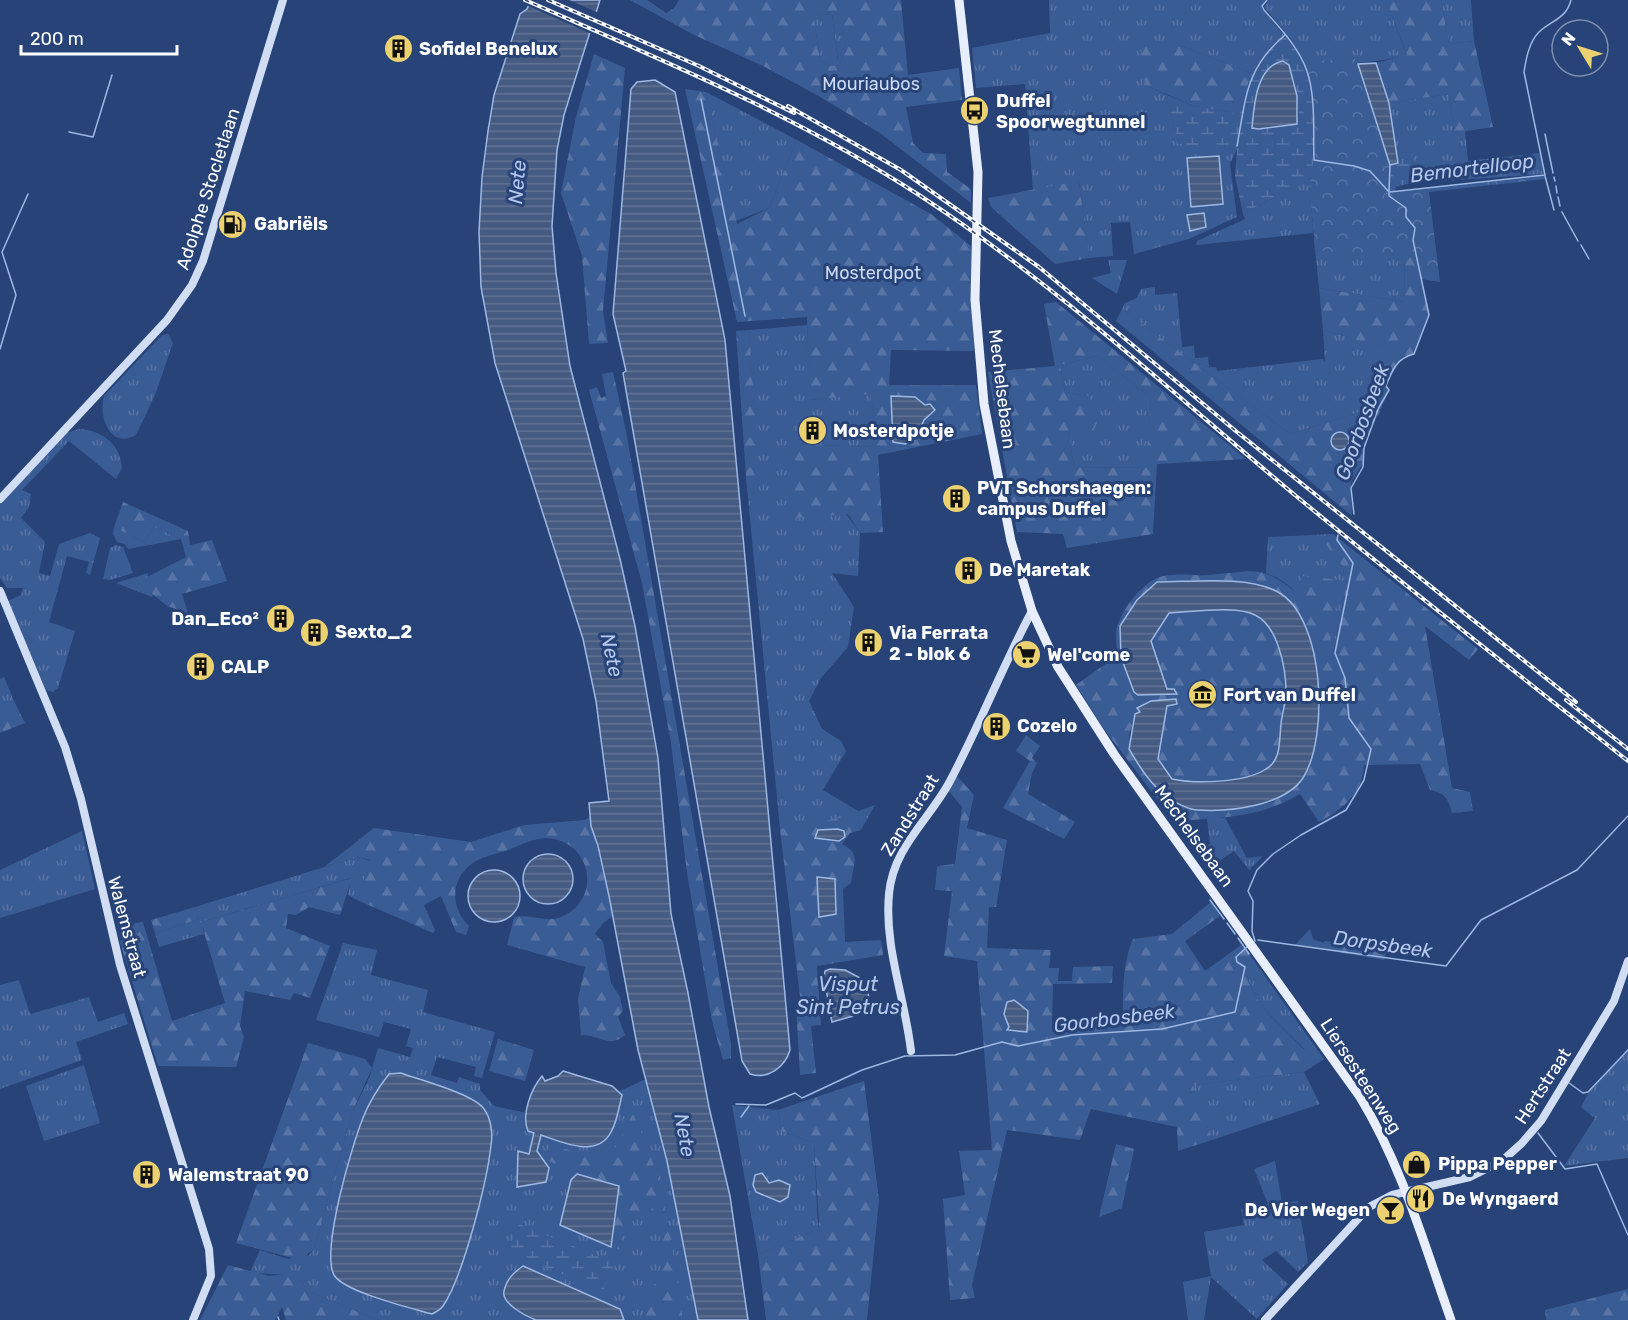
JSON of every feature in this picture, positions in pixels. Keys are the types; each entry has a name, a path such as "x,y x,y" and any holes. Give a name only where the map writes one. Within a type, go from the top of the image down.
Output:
{"main road":[{"name":"Mechelsebaan","path":"958,0 978,172 975,300 984,404 1011,541 1032,611 1058,667 1114,754 1242,931"},
{"name":"Liersesteenweg","path":"1242,931 1360,1097 1390,1151 1451,1320"}],"street":[{"name":"Adolphe Stocletlaan","path":"0,499 167,320 192,285 203,261 284,0"},
{"name":"Walemstraat","path":"0,591 65,747 81,799 120,965 209,1250 211,1276 193,1320"},
{"name":"Zandstraat","path":"911,1051 906,1014 896,972 889,912 894,871 904,847 949,782 1032,611"},
{"name":"Hertstraat","path":"1265,1320 1369,1207 1392,1195 1470,1177 1502,1161 1522,1143 1541,1121 1614,1001 1628,961"}],"green space":[{"name":"Mouriaubos","path":"630,0 647,0 666,13 674,8 679,0 901,0 908,75 959,68 962,100 906,107 913,143 923,153 946,154 947,172 971,189 971,203 880,133 763,66 692,34","holes":["823,12 835,13 843,18 846,50 839,65 830,66 820,60 814,18"]},
{"path":"1049,0 1265,0 1262,9 1282,33 1251,73 1179,45 1145,85 1167,95 1178,143 1237,149 1230,164 1237,217 1189,239 1134,254 1130,222 1111,223 1113,256 1089,258 1079,181 1033,192 1025,84 976,88 972,48 1050,33"},
{"path":"1269,0 1386,0 1407,56 1371,62 1310,67 1282,33 1284,31 1264,7"},
{"path":"1386,0 1441,0 1449,44 1474,41 1493,127 1454,133 1449,94 1389,103 1376,63 1407,55"},
{"path":"1441,0 1471,0 1474,41 1449,44"},
{"path":"822,12 835,13 844,18 846,50 839,65 830,66 820,60 814,18","holes":["832,14 838,61 822,15"]},
{"path":"832,14 838,62 827,63 821,15"},
{"path":"1282,33 1310,67 1358,64 1382,143 1398,163 1396,152 1412,153 1415,183 1396,186 1394,202 1404,257 1315,250 1309,179 1243,214 1235,176 1237,149 1178,144 1167,95 1194,106 1240,114 1251,73","holes":["1273,64 1294,79 1299,116 1259,86"]},
{"path":"1179,45 1251,73 1240,114 1194,106 1145,85 1141,46"},
{"path":"594,54 625,68 603,311 608,343 589,344 582,256 561,193 576,117"},
{"path":"1355,59 1389,166 1391,192 1544,175 1545,179 1429,192 1440,282 1421,279 1415,250 1408,260 1315,250 1310,176 1314,160 1312,101 1303,61"},
{"name":"Mosterdpot","path":"685,89 706,92 737,224 769,208 797,140 931,214 971,246 974,351 891,350 889,385 976,385 982,434 878,455 883,532 860,533 848,514 794,518 795,444 873,447 876,443 871,394 809,400 807,317 737,322"},
{"path":"706,92 797,140 769,208 736,221"},
{"path":"1449,94 1454,133 1465,131 1468,161 1540,153 1544,174 1415,183 1412,153 1396,152 1389,103"},
{"path":"1310,178 1313,233 1196,245 1197,241 1245,219 1243,214"},
{"path":"1079,181 1089,258 1055,264 991,207 988,198"},
{"path":"1415,249 1429,315 1414,354 1402,357 1386,385 1389,390 1364,447 1363,463 1351,482 1352,516 1116,321 1122,309 1290,434 1360,412 1389,349 1323,330 1319,288 1405,302 1404,257"},
{"path":"1315,250 1404,257 1405,302 1319,288"},
{"path":"1108,260 1127,260 1117,294 1092,278 1111,273"},
{"path":"1155,287 1155,295 1177,293 1182,347 1194,346 1195,358 1208,357 1209,367 1216,367 1217,371 1323,359 1325,362 1323,330 1390,349 1360,412 1290,434 1122,309 1125,303 1137,298 1141,289"},
{"path":"1056,302 1246,459 1157,464 1153,534 1067,548 1063,534 1017,532 988,372 1055,366 1044,304","holes":["1097,356 1151,397 1146,468 1074,467 1068,431 1093,432 1101,413 1088,396 1065,392 1060,365"]},
{"path":"807,325 810,400 871,393 876,443 873,447 795,444 860,533 858,576 832,573 854,607 848,647 821,678 809,701 822,729 841,741 846,751 823,790 858,811 875,805 861,830 858,821 780,829 746,477 758,477 749,330"},
{"path":"749,330 759,477 746,477 736,331"},
{"path":"168,334 173,343 155,395 136,435 119,438 113,435 108,429 103,413 104,396 162,335"},
{"path":"1097,356 1151,397 1147,468 1074,467 1068,431 1088,396 1065,392 1060,365"},
{"path":"613,372 626,431 731,1044 731,1058 723,1060 712,1021 687,873 671,743 642,583 589,390 597,387 601,398 606,396 602,374"},
{"path":"79,429 95,432 109,440 114,446 122,468 116,479 69,441 22,490 31,494 29,507 21,518 45,542 39,573 50,576 59,544 90,533 100,538 90,575 86,573 89,562 67,556 49,622 75,631 58,688 53,692 46,690 8,601 21,595 23,588 7,588 0,578 0,504 66,433"},
{"path":"123,502 188,531 190,545 212,540 227,581 182,594 188,613 167,606 145,588 147,577 186,557 181,539 154,527 144,542 114,527"},
{"path":"114,527 144,542 154,527 181,539 128,549 125,544 117,542 113,534"},
{"path":"1333,534 1326,543 1343,567 1344,580 1347,581 1332,659 1328,656 1312,618 1299,596 1279,579 1266,573 1268,537"},
{"path":"1333,534 1478,649 1469,660 1425,626 1452,788 1470,792 1473,811 1452,813 1445,797 1430,790 1420,764 1364,765 1360,784 1350,800 1319,822 1300,794 1270,808 1254,812 1174,821 1104,729 1076,685 1118,655 1116,632 1126,609 1143,587 1157,578 1169,575 1256,572 1276,578 1300,596 1301,576 1340,580 1328,656 1332,659 1347,581 1344,580 1343,567 1325,543","holes":["1157,582 1260,584 1321,704 1313,747 1293,789 1272,802 1196,810 1161,792 1133,757 1129,736 1135,715 1139,715 1151,701 1161,701 1167,706 1158,759 1172,779 1193,782 1220,781 1257,774 1275,760 1280,742 1286,682 1275,638 1263,620 1247,612 1226,610 1169,613 1151,641 1167,689 1174,692 1145,696 1128,679 1130,678 1120,626 1137,600"]},
{"path":"116,545 123,547 133,573 110,580 103,579 110,548"},
{"path":"148,573 146,588 153,595 152,597 116,583"},
{"path":"4,677 14,701 0,704 0,679"},
{"path":"14,701 25,723 0,733 0,704"},
{"path":"1026,735 1040,746 1032,758 1037,763 1032,773 1028,794 1075,822 1064,839 1003,808 1030,761 1016,751"},
{"path":"957,776 974,795 967,828 1007,840 996,907 989,907 987,948 1051,950 1049,968 1059,968 1058,981 1072,981 1073,967 1113,966 1112,983 1053,984 1052,1028 1123,1020 1125,968 1133,939 1172,934 1211,902 1220,916 1185,941 1205,971 1241,945 1252,958 1245,963 1248,977 1252,989 1266,1011 1304,1050 1314,1045 1324,1059 1304,1072 1193,1085 1212,1140 1178,1151 1177,1127 1091,1109 1080,1140 1007,1130 972,1285 975,1298 950,1300 943,1199 965,1195 959,1151 992,1150 977,961 944,956 952,891 935,890 937,866 955,864 962,807 947,789"},
{"path":"590,817 613,916 604,922 595,934 603,942 611,983 620,997 623,1011 618,1017 625,1035 614,1041 581,1035 578,999 585,967 507,945 514,917 553,919 561,917 573,910 583,898 587,884 585,865 567,844 549,838 538,839 483,858 470,865 459,879 455,895 459,912 469,926 466,935 456,932 441,896 424,905 435,930 433,933 357,900 371,860 357,857 324,867 374,828 471,842 524,825 585,820"},
{"path":"845,817 858,821 861,830 850,833 842,844 852,852 855,860 851,883 843,889 845,942 881,940 883,955 817,966 821,1025 811,1026 816,1073 800,1075 796,1006 801,1005 780,829","holes":["835,879 835,914 819,917"]},
{"path":"1207,818 1225,818 1247,858 1263,856 1249,870 1234,851 1208,869 1196,853 1210,844"},
{"path":"82,831 95,889 0,918 0,870"},
{"path":"357,857 371,861 357,900 348,895 351,878 201,922 204,934 159,947 155,933 199,919 195,907"},
{"path":"352,878 340,915 309,907 296,915 288,914 286,928 330,946 310,998 294,993 290,1000 245,991 240,1026 244,1037 236,1067 158,1066 120,942 135,923 143,922 172,1021 225,1003 201,922"},
{"path":"195,907 199,919 155,933 151,920"},
{"path":"1310,929 1313,939 1323,943 1325,941 1387,950 1384,960 1295,945"},
{"path":"343,943 377,950 371,975 428,990 423,1012 495,1032 482,1078 474,1076 476,1067 437,1057 431,1075 457,1083 459,1077 480,1084 480,1090 494,1106 527,1113 525,1124 534,1133 529,1154 519,1151 549,1168 537,1151 541,1135 562,1142 603,1141 611,1133 622,1096 618,1092 646,1079 667,1161 698,1320 378,1320 307,1291 300,1278 250,1272 260,1250 288,1259 309,1255 314,1249 352,1113 370,1076 378,1048 410,1057 413,1048 406,1046 411,1029 384,1022 379,1037 316,1020"},
{"path":"1252,958 1314,1045 1305,1050 1266,1011 1252,989 1248,977 1245,963"},
{"path":"19,980 30,1014 89,997 98,1022 124,1013 128,1024 76,1042 82,1060 0,1089 0,985"},
{"path":"498,1039 534,1050 525,1081 489,1071"},
{"path":"308,1043 365,1059 372,1068 352,1113 314,1249 300,1260 236,1243"},
{"path":"1628,1048 1628,1158 1564,1166 1595,1118 1581,1107 1589,1092"},
{"path":"84,1065 100,1123 44,1141 26,1086"},
{"path":"1304,1072 1320,1104 1212,1140 1192,1085"},
{"path":"864,1081 879,1200 867,1320 766,1320 758,1255 818,1229 819,1222 814,1143 781,1131 778,1110"},
{"path":"732,1105 778,1110 781,1131 814,1143 818,1229 758,1255"},
{"path":"629,1107 651,1157 659,1184 671,1238 683,1320 645,1320 647,1300 665,1261 654,1208 633,1212 624,1219 621,1250 611,1247 619,1186 577,1174 543,1158 553,1145 591,1157 610,1154 621,1140"},
{"path":"1116,1144 1134,1149 1122,1208 1099,1217"},
{"path":"1275,1161 1282,1203 1298,1201 1308,1262 1298,1272 1276,1251 1262,1260 1288,1284 1257,1319 1211,1277 1204,1320 1188,1320 1183,1282 1211,1276 1204,1232 1244,1225 1241,1209 1268,1204 1254,1169"},
{"path":"519,1224 614,1263 603,1291 508,1252"},
{"path":"228,1265 269,1276 293,1273 300,1278 307,1291 378,1320 286,1320 282,1307 275,1320 200,1320"},
{"path":"1628,1289 1628,1320 1546,1320 1545,1310"}],"water":[{"name":"Nete","path":"531,0 600,0 564,115 557,150 552,226 556,273 570,366 635,626 658,758 671,914 709,1107 730,1196 748,1320 698,1320 667,1161 638,1050 609,896 591,826 589,803 609,801 596,701 583,639 495,363 481,287 479,232 482,177 494,95 520,14 527,9"},
{"path":"1283,61 1289,65 1297,96 1297,124 1252,128 1258,88 1262,79 1274,64"},
{"path":"1376,63 1389,103 1398,163 1390,165 1358,64"},
{"path":"655,80 675,92 725,340 790,1050 780,1067 763,1075 750,1074 742,1061 623,373 626,371 613,314 631,89 637,82"},
{"path":"1219,156 1223,204 1191,207 1187,158"},
{"path":"1204,213 1206,227 1190,231 1187,215"},
{"path":"891,396 915,397 925,405 930,404 935,410 924,420 916,439 905,444 893,442"},
{"path":"1340,432 1346,435 1349,441 1346,447 1340,450 1334,447 1331,441 1334,435"},
{"path":"1235,581 1251,583 1278,592 1294,606 1305,626 1313,651 1318,679 1319,708 1317,735 1311,759 1303,778 1283,795 1270,801 1240,808 1191,809 1172,800 1157,788 1129,749 1135,714 1140,712 1137,708 1151,701 1176,699 1177,704 1167,706 1158,759 1172,779 1206,782 1233,780 1257,774 1271,765 1279,749 1286,682 1275,638 1270,628 1255,615 1237,610 1169,613 1151,641 1167,689 1174,689 1177,694 1138,695 1134,692 1121,657 1120,626 1137,600 1157,582"},
{"path":"818,830 844,831 845,837 839,841 815,838"},
{"path":"543,854 553,854 566,861 573,874 573,884 566,897 553,904 543,904 534,900 527,893 523,884 523,874 527,865 534,858"},
{"path":"494,870 504,872 512,878 518,886 520,896 518,906 512,914 504,920 494,922 484,920 476,914 470,906 468,896 470,886 476,878 484,872"},
{"path":"817,877 835,879 836,914 819,917"},
{"name":"Visput Sint Petrus","path":"845,970 866,981 871,1011 832,1022 824,978 825,971"},
{"path":"1014,1000 1028,1011 1027,1032 1007,1030 1009,1027 1004,1014 1007,1002"},
{"path":"563,1071 612,1086 622,1095 615,1124 605,1140 588,1147 541,1135 537,1151 549,1168 546,1182 517,1187 518,1151 529,1154 534,1133 528,1131 526,1125 526,1110 531,1095 542,1076 545,1081 558,1076"},
{"path":"401,1073 458,1093 478,1103 490,1121 492,1131 485,1182 466,1252 451,1292 442,1307 432,1314 379,1299 351,1287 334,1275 331,1262 340,1197 363,1118 374,1095 389,1074"},
{"path":"762,1173 769,1183 779,1180 790,1185 788,1197 780,1202 756,1192 753,1185 755,1175"},
{"path":"577,1174 619,1186 611,1247 560,1225 571,1180"},
{"path":"523,1266 620,1309 624,1320 536,1320 526,1315 510,1304 504,1296 509,1280"}],"pier":[{"path":"528,0 569,0 599,13 592,34 526,5"}],"waterway":[{"name":"Goorbosbeek","path":"1267,0 1262,6 1264,10 1294,46 1304,63 1310,81 1313,103 1314,160 1354,166 1370,171 1389,192 1389,196 1406,208 1406,217 1415,228 1413,240 1429,315 1414,354 1399,362 1386,386 1389,390 1378,409 1364,448 1363,467 1351,488 1354,514"},
{"name":"Bemortelloop","path":"1390,192 1545,175 1524,72 1528,51 1536,36 1566,11 1571,0"},
{"path":"1237,146 1249,85 1262,60 1285,35"},
{"path":"69,132 93,137 112,75"},
{"path":"701,99 745,316"},
{"path":"1545,134 1553,173"},
{"path":"1389,191 1390,165"},
{"path":"1545,176 1554,210"},
{"path":"1554,177 1555,181"},
{"path":"1556,186 1557,193"},
{"path":"0,349 16,295 2,252 28,194"},
{"path":"1558,197 1560,206"},
{"path":"1562,212 1578,241"},
{"path":"1581,245 1589,259"},
{"name":"Goorbosbeek","path":"1255,941 1252,931 1253,901 1248,891 1257,870 1273,854 1301,835 1346,810 1364,780 1371,749 1349,718 1345,678 1335,653 1353,563 1337,540 1338,535"},
{"name":"Dorpsbeek","path":"1258,940 1446,966 1481,920 1577,870 1628,816"},
{"path":"1210,900 1224,919"},
{"path":"1227,923 1235,934"},
{"name":"Goorbosbeek","path":"1238,938 1249,954"},
{"name":"Goorbosbeek","path":"736,1104 766,1105 795,1093 802,1098 862,1070 905,1056 955,1055 1002,1042 1018,1046 1072,1035 1162,1029 1235,1012 1245,967 1237,962 1236,957 1248,946"},
{"path":"1569,1083 1583,1093 1588,1092 1628,1050"},
{"path":"741,1117 749,1106"},
{"path":"1538,1133 1565,1169 1597,1164 1628,1235"}],"railway":[{"path":"525,0 776,114 872,166 967,228 1061,298 1284,486 1628,761"},
{"path":"548,0 699,66 794,113"},
{"path":"788,106 901,170 1039,267 1237,432 1576,702"},
{"path":"1566,700 1628,749"}],"place":[{"name":"Sofidel Benelux","path":"398,49"},
{"name":"Duffel Spoorwegtunnel","path":"975,111"},
{"name":"Gabriëls","path":"233,224"},
{"name":"Mosterdpotje","path":"812,431"},
{"name":"PVT Schorshaegen: campus Duffel","path":"956,498"},
{"name":"De Maretak","path":"968,570"},
{"name":"Dan_Eco²","path":"280,619"},
{"name":"Sexto_2","path":"314,632"},
{"name":"Via Ferrata 2 - blok 6","path":"868,643"},
{"name":"Wel'come","path":"1026,655"},
{"name":"CALP","path":"200,667"},
{"name":"Fort van Duffel","path":"1202,695"},
{"name":"Cozelo","path":"996,726"},
{"name":"Pippa Pepper","path":"1417,1164"},
{"name":"Walemstraat 90","path":"147,1175"},
{"name":"De Wyngaerd","path":"1421,1199"},
{"name":"De Vier Wegen","path":"1391,1210"}]}
